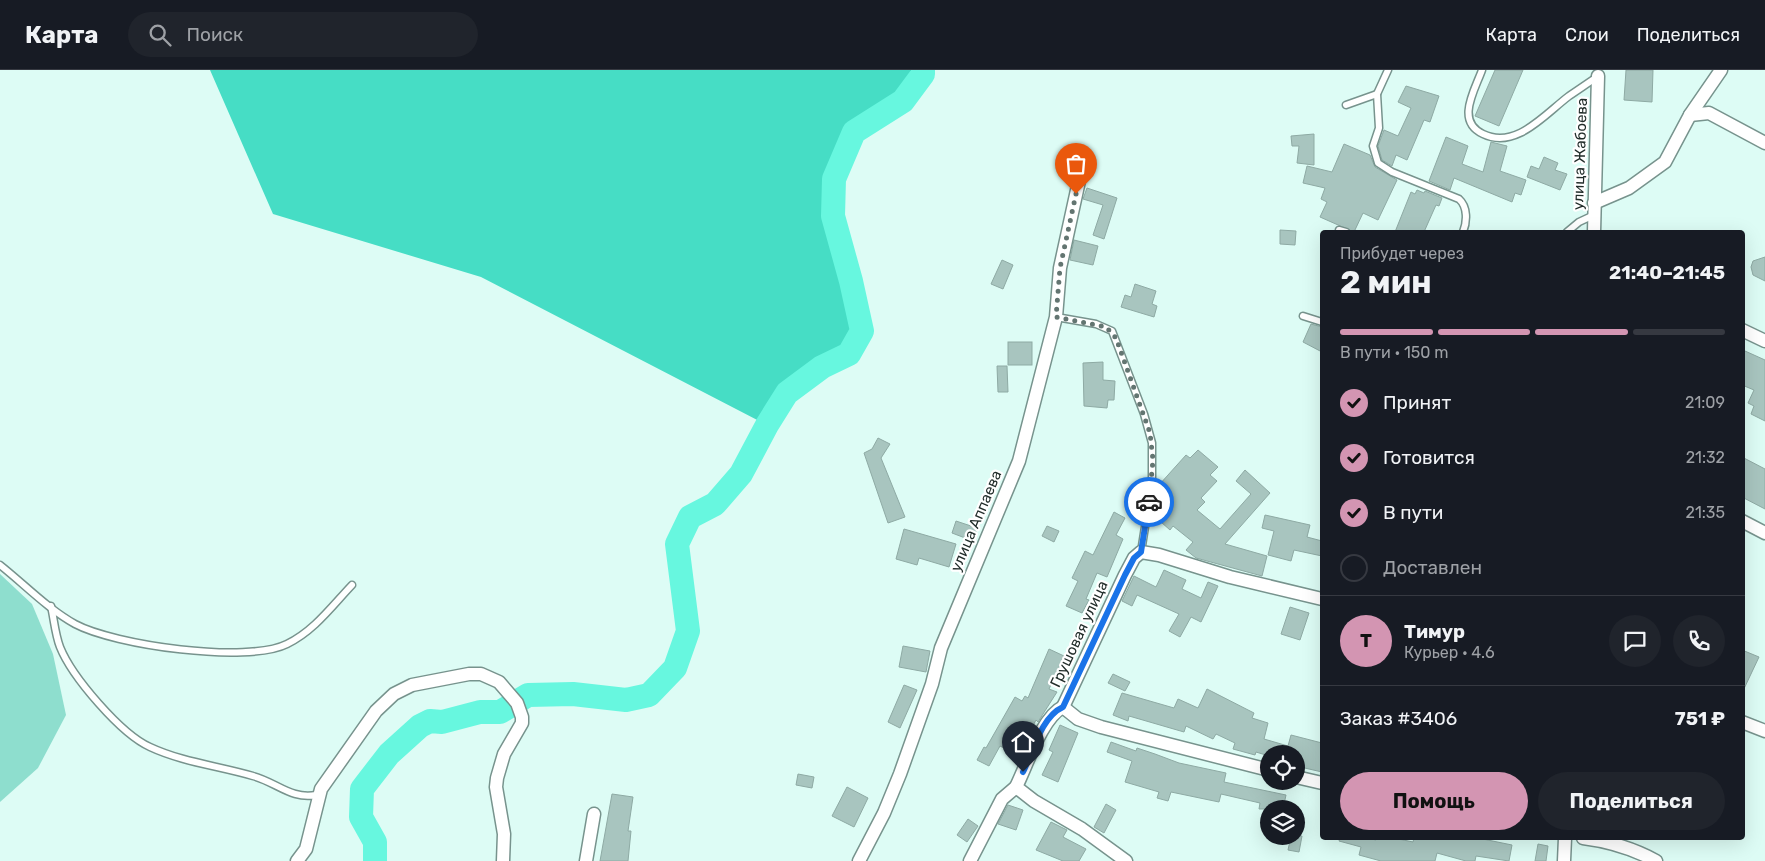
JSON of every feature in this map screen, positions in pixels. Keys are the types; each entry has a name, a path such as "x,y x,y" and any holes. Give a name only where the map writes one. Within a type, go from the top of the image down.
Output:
{"street":[{"path":"1594,209 1629,188 1664,162 1690,115 1721,70"},
{"name":"улица Жабоева","path":"1594,230 1597,72"},
{"path":"1690,115 1708,113 1765,143"},
{"name":"улица Аппаева","path":"859,861 884,813 900,774 932,684 941,648 1019,461 1056,317 1056,299 1064,246 1079,181"},
{"path":"1745,331 1765,341"},
{"path":"1745,523 1765,533"},
{"path":"1141,552 1159,555 1230,577 1320,599"},
{"name":"Грушовая улица","path":"1141,552 1134,558 1125,575 1063,707 1078,719 1101,727 1260,768"},
{"path":"296,861 306,849 321,789 366,722 394,694 412,685 460,674 482,674 490,677 512,696 522,717 522,724 504,754 497,778 496,787 504,834 503,861"},
{"path":"970,861 1002,799 1016,787 1047,722 1056,711 1063,707"},
{"path":"1745,723 1765,732"},
{"path":"1305,779 1320,783"},
{"path":"1016,787 1034,801 1082,829 1126,861"},
{"path":"586,861 594,814"},
{"path":"1564,840 1564,861"},
{"path":"1598,840 1656,861"}],"lane":[{"path":"1388,70 1377,94 1379,128 1373,146 1378,163 1392,172 1442,190 1459,199 1464,205 1466,216 1463,230"},
{"path":"1482,70 1467,108 1469,117 1479,132 1494,138 1505,138 1525,131 1597,72"},
{"path":"1346,105 1377,94"},
{"path":"1569,230 1594,209"},
{"path":"1303,316 1320,321"},
{"path":"1056,317 1096,324 1112,331 1144,414 1152,443 1153,460 1148,510 1141,552"},
{"path":"0,565 75,624 90,630 144,643 208,652 265,650 286,645 304,634 352,585"},
{"path":"51,606 58,640 66,659 115,721 129,734 150,747 267,780 302,797 316,795 321,789"}],"green space":[{"path":"210,70 923,70 923,74 903,101 854,132 834,179 833,216 851,281 862,331 849,354 822,367 787,393 767,425 481,277 273,214"},
{"path":"0,574 32,604 53,654 66,715 38,768 0,802"}],"building":[{"path":"1495,70 1523,70 1499,126 1475,116"},
{"path":"1626,70 1653,70 1652,102 1624,100"},
{"path":"1406,86 1439,96 1430,122 1424,120 1407,160 1396,155 1392,166 1382,160 1378,146 1384,130 1398,136 1411,108 1398,102"},
{"path":"1314,134 1314,165 1297,163 1299,146 1292,146 1291,136"},
{"path":"1446,137 1468,146 1462,164 1483,172 1491,142 1507,146 1500,171 1526,180 1521,195 1515,193 1512,202 1454,178 1450,190 1429,181"},
{"path":"1344,144 1370,155 1375,167 1397,180 1378,220 1363,213 1355,230 1349,230 1320,217 1327,202 1321,199 1325,188 1303,183 1307,166 1332,172"},
{"path":"1544,157 1558,163 1555,170 1567,174 1560,190 1527,177 1531,166 1539,169"},
{"path":"1087,188 1117,198 1104,239 1093,235 1103,205 1083,199"},
{"path":"1417,190 1424,193 1425,191 1442,198 1439,206 1436,205 1425,230 1396,230 1411,192 1415,194"},
{"path":"1280,230 1296,231 1295,245 1280,244"},
{"path":"1074,240 1098,246 1093,265 1070,260"},
{"path":"1765,257 1765,281 1753,275 1751,267 1753,261"},
{"path":"1002,260 1013,265 1003,289 991,284"},
{"path":"1135,284 1156,291 1152,304 1157,306 1154,317 1121,307 1125,295 1131,297"},
{"path":"1311,324 1320,326 1320,351 1303,342"},
{"path":"1008,342 1032,342 1032,365 1008,365"},
{"path":"1745,351 1765,360 1765,421 1751,414 1754,406 1748,403 1754,390 1745,386"},
{"path":"1103,362 1103,380 1115,381 1114,400 1108,400 1107,408 1084,406 1083,363"},
{"path":"997,366 1007,366 1008,392 998,392"},
{"path":"878,438 890,444 881,458 905,517 888,523 864,453 872,449"},
{"path":"1198,450 1218,467 1210,475 1217,481 1201,498 1205,502 1197,510 1220,529 1251,494 1236,481 1245,470 1270,493 1225,544 1267,556 1262,576 1196,558 1186,550 1193,542 1173,526 1170,530 1152,514 1169,494 1159,485 1186,455 1190,458"},
{"path":"1745,459 1765,469 1765,509 1745,499"},
{"path":"1114,512 1125,518 1116,535 1123,539 1107,577 1097,573 1086,599 1089,600 1082,613 1066,606 1078,581 1072,578 1085,551 1093,555"},
{"path":"1265,515 1310,525 1307,537 1320,540 1320,556 1294,550 1291,561 1268,555 1274,531 1262,528"},
{"path":"956,521 977,528 973,541 952,533"},
{"path":"1047,526 1059,531 1054,542 1042,536"},
{"path":"904,529 956,544 949,567 919,558 917,565 896,559"},
{"path":"1164,570 1186,580 1182,589 1201,598 1208,582 1218,586 1201,622 1191,617 1180,637 1169,631 1179,614 1137,595 1132,606 1122,601 1134,576 1156,587"},
{"path":"1290,607 1309,613 1300,640 1281,634"},
{"path":"903,646 930,651 926,672 899,667"},
{"path":"1049,649 1064,656 1049,689 1057,692 1038,722 1036,720 1021,748 1017,746 1014,753 1000,746 989,766 977,760 984,747 986,748 1015,697 1022,701 1025,696 1028,698"},
{"path":"1745,651 1759,657 1745,687"},
{"path":"1113,674 1130,682 1125,691 1108,683"},
{"path":"904,685 917,690 900,728 888,722"},
{"path":"1207,689 1254,713 1252,718 1268,723 1264,739 1285,745 1260,745 1260,753 1256,752 1255,755 1233,749 1235,743 1216,734 1213,739 1186,726 1184,732 1129,716 1128,721 1113,715 1122,693 1174,708 1178,699 1198,708"},
{"path":"1060,725 1078,733 1058,782 1042,775 1053,752 1049,750"},
{"path":"1291,735 1320,742 1320,772 1305,768 1305,745 1288,745"},
{"path":"1111,742 1136,751 1137,748 1179,763 1226,773 1224,782 1286,795 1285,800 1260,800 1260,803 1221,794 1219,802 1171,792 1168,801 1157,798 1159,792 1125,782 1132,761 1107,752"},
{"path":"798,774 814,777 812,788 796,785"},
{"path":"847,787 868,798 854,827 832,816"},
{"path":"612,794 633,797 628,831 631,831 628,861 600,861"},
{"path":"1106,804 1116,810 1104,833 1094,827"},
{"path":"1008,805 1023,810 1016,830 998,824"},
{"path":"968,819 978,826 967,842 957,835"},
{"path":"1051,822 1067,830 1063,837 1086,849 1079,861 1063,861 1036,850"},
{"path":"1488,840 1512,845 1509,861 1476,856 1475,861 1466,861 1437,853 1435,861 1381,861 1359,855 1361,847 1339,841"},
{"path":"1538,844 1548,846 1546,861 1535,861"},
{"path":"1289,845 1300,845 1299,852 1288,850"}],"waterway":[{"path":"375,861 375,842 361,817 362,789 389,754 420,726 430,721 442,722 480,712 500,712 528,695 573,694 626,700 649,695 675,668 688,631 677,544 690,517 715,504 741,474 767,425 787,393 822,367 849,354 862,331 851,281 833,216 834,179 854,132 903,101 923,74 923,70"}],"way so far":[{"path":"1076,194 1060,268 1056,317 1106,327 1112,331 1116,338 1150,433 1153,460 1149,502"}],"route":[{"path":"1023,772 1047,722 1052,714 1063,707 1076,675 1107,617 1125,575 1134,558 1141,552 1142,536 1149,502"}]}
